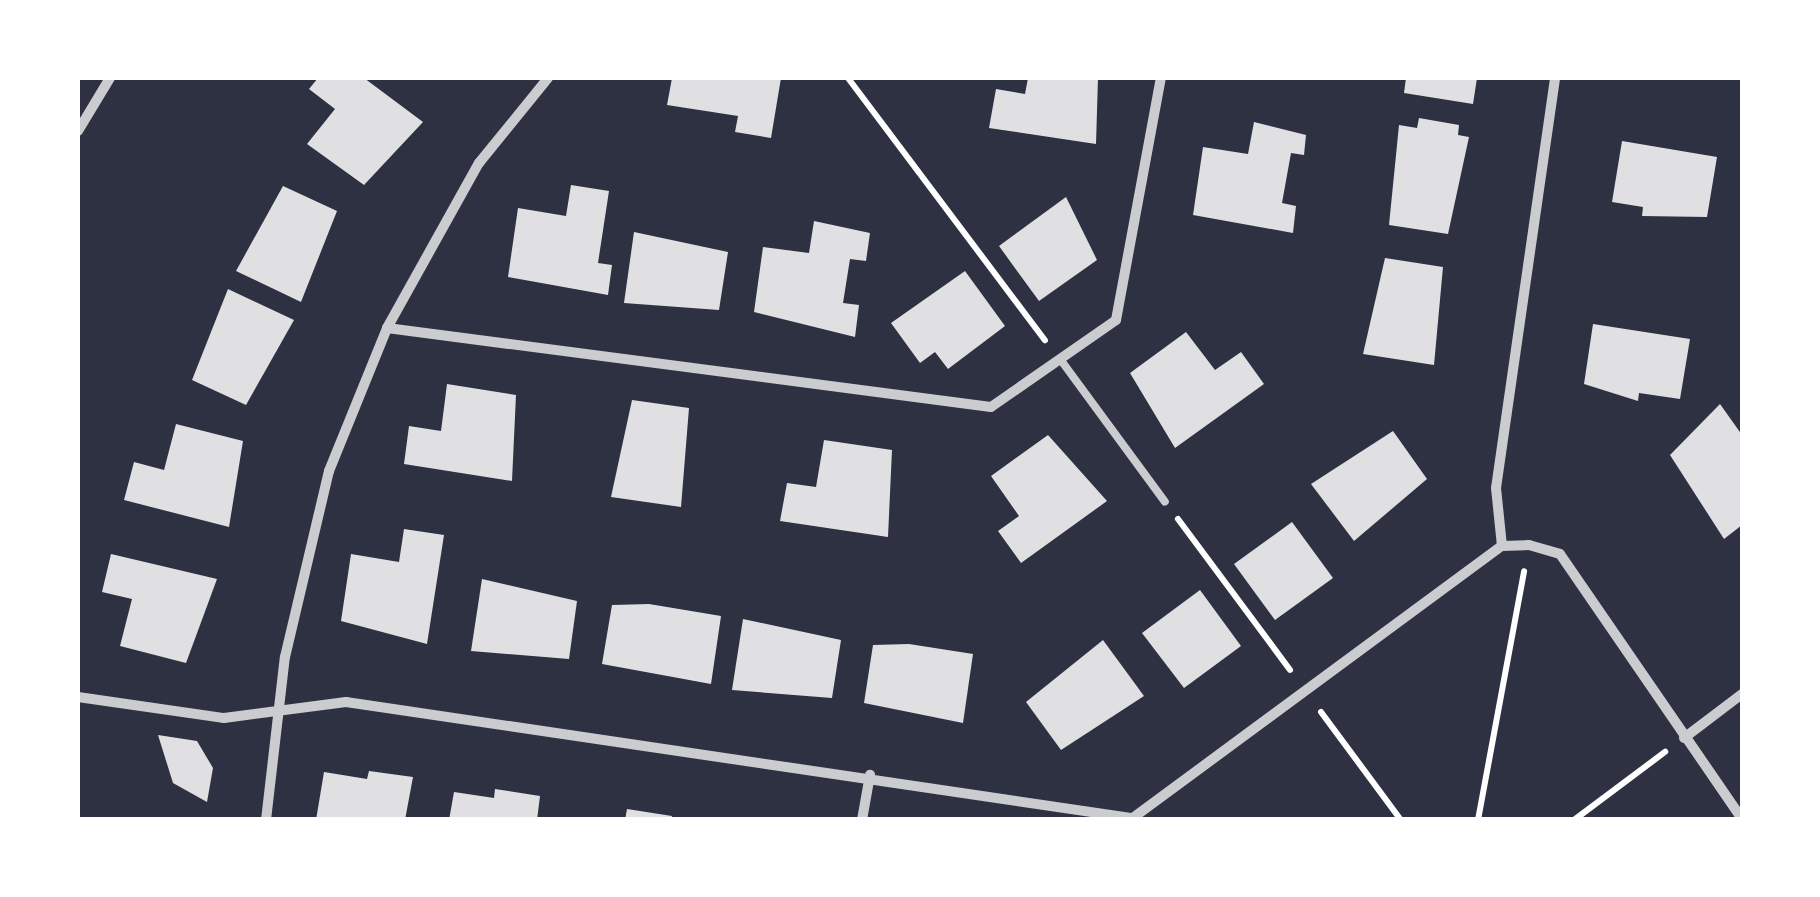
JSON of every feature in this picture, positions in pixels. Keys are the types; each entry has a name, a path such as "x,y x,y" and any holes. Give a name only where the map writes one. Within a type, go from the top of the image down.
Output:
{"street":[{"path":"78,130 110,78"},
{"path":"266,820 275,712 330,471 387,328 479,163 548,78"},
{"path":"387,328 969,410 1062,363 1120,307 1160,78"},
{"path":"1502,546 1496,488 1555,78"},
{"path":"78,698 224,718 346,702 870,774 1131,818 1302,687 1502,546 1529,545 1560,554 1742,819"},
{"path":"1684,738 1742,694"},
{"path":"862,820 870,774"}],"lane":[{"path":"1062,363 1165,502"}],"path":[{"path":"848,78 1062,363"},
{"path":"1165,502 1401,820"},
{"path":"1478,820 1529,545"},
{"path":"1574,820 1684,738"}],"building":[{"path":"318,78 364,78 423,122 364,185 307,144 335,109 309,89"},
{"path":"672,78 781,78 771,138 735,132 738,116 667,105"},
{"path":"1028,78 1098,78 1096,144 989,128 996,89 1025,94"},
{"path":"1406,78 1477,78 1473,104 1404,93"},
{"path":"1419,118 1459,125 1458,135 1469,137 1448,234 1389,225 1399,125 1417,128"},
{"path":"1254,122 1306,135 1304,155 1291,153 1282,203 1296,206 1293,233 1193,215 1203,147 1248,154"},
{"path":"1622,141 1717,157 1707,217 1642,216 1643,207 1612,202"},
{"path":"571,185 609,191 598,263 612,265 608,295 508,277 518,208 566,216"},
{"path":"283,186 337,211 301,302 236,271"},
{"path":"1066,197 1097,260 1039,301 999,246"},
{"path":"814,221 870,233 866,261 850,259 843,303 859,305 855,337 754,312 763,247 809,253"},
{"path":"634,232 728,252 719,310 624,303"},
{"path":"1385,258 1443,267 1434,365 1363,354"},
{"path":"965,271 1005,326 948,369 935,352 920,363 891,323"},
{"path":"228,289 294,320 246,405 192,380"},
{"path":"1593,324 1690,339 1680,399 1639,393 1638,401 1584,384"},
{"path":"1186,332 1215,370 1241,352 1264,384 1175,448 1130,373"},
{"path":"447,384 516,395 512,481 404,464 409,426 441,431"},
{"path":"632,400 689,408 681,507 611,497"},
{"path":"1720,404 1742,435 1742,525 1724,539 1670,455"},
{"path":"176,424 243,441 229,527 124,500 134,462 164,470"},
{"path":"1393,431 1427,479 1354,541 1311,484"},
{"path":"1048,435 1107,501 1021,563 998,531 1019,516 991,476"},
{"path":"824,440 892,450 888,537 780,521 787,483 816,487"},
{"path":"1292,522 1333,578 1275,620 1234,564"},
{"path":"404,529 444,535 427,644 341,621 351,554 399,562"},
{"path":"111,554 217,579 186,663 120,646 132,599 102,592"},
{"path":"482,579 577,601 569,659 471,651"},
{"path":"1200,590 1241,646 1184,688 1142,633"},
{"path":"649,604 721,616 711,684 602,664 612,605"},
{"path":"743,619 841,640 832,698 732,690"},
{"path":"1103,640 1144,696 1061,750 1026,702"},
{"path":"909,644 973,654 963,723 864,703 873,645"},
{"path":"158,735 197,741 213,768 207,802 173,783"},
{"path":"369,771 413,777 405,820 316,820 324,772 367,779"},
{"path":"495,789 540,796 537,820 449,820 454,792 494,798"},
{"path":"627,809 672,816 671,820 625,820"}]}
